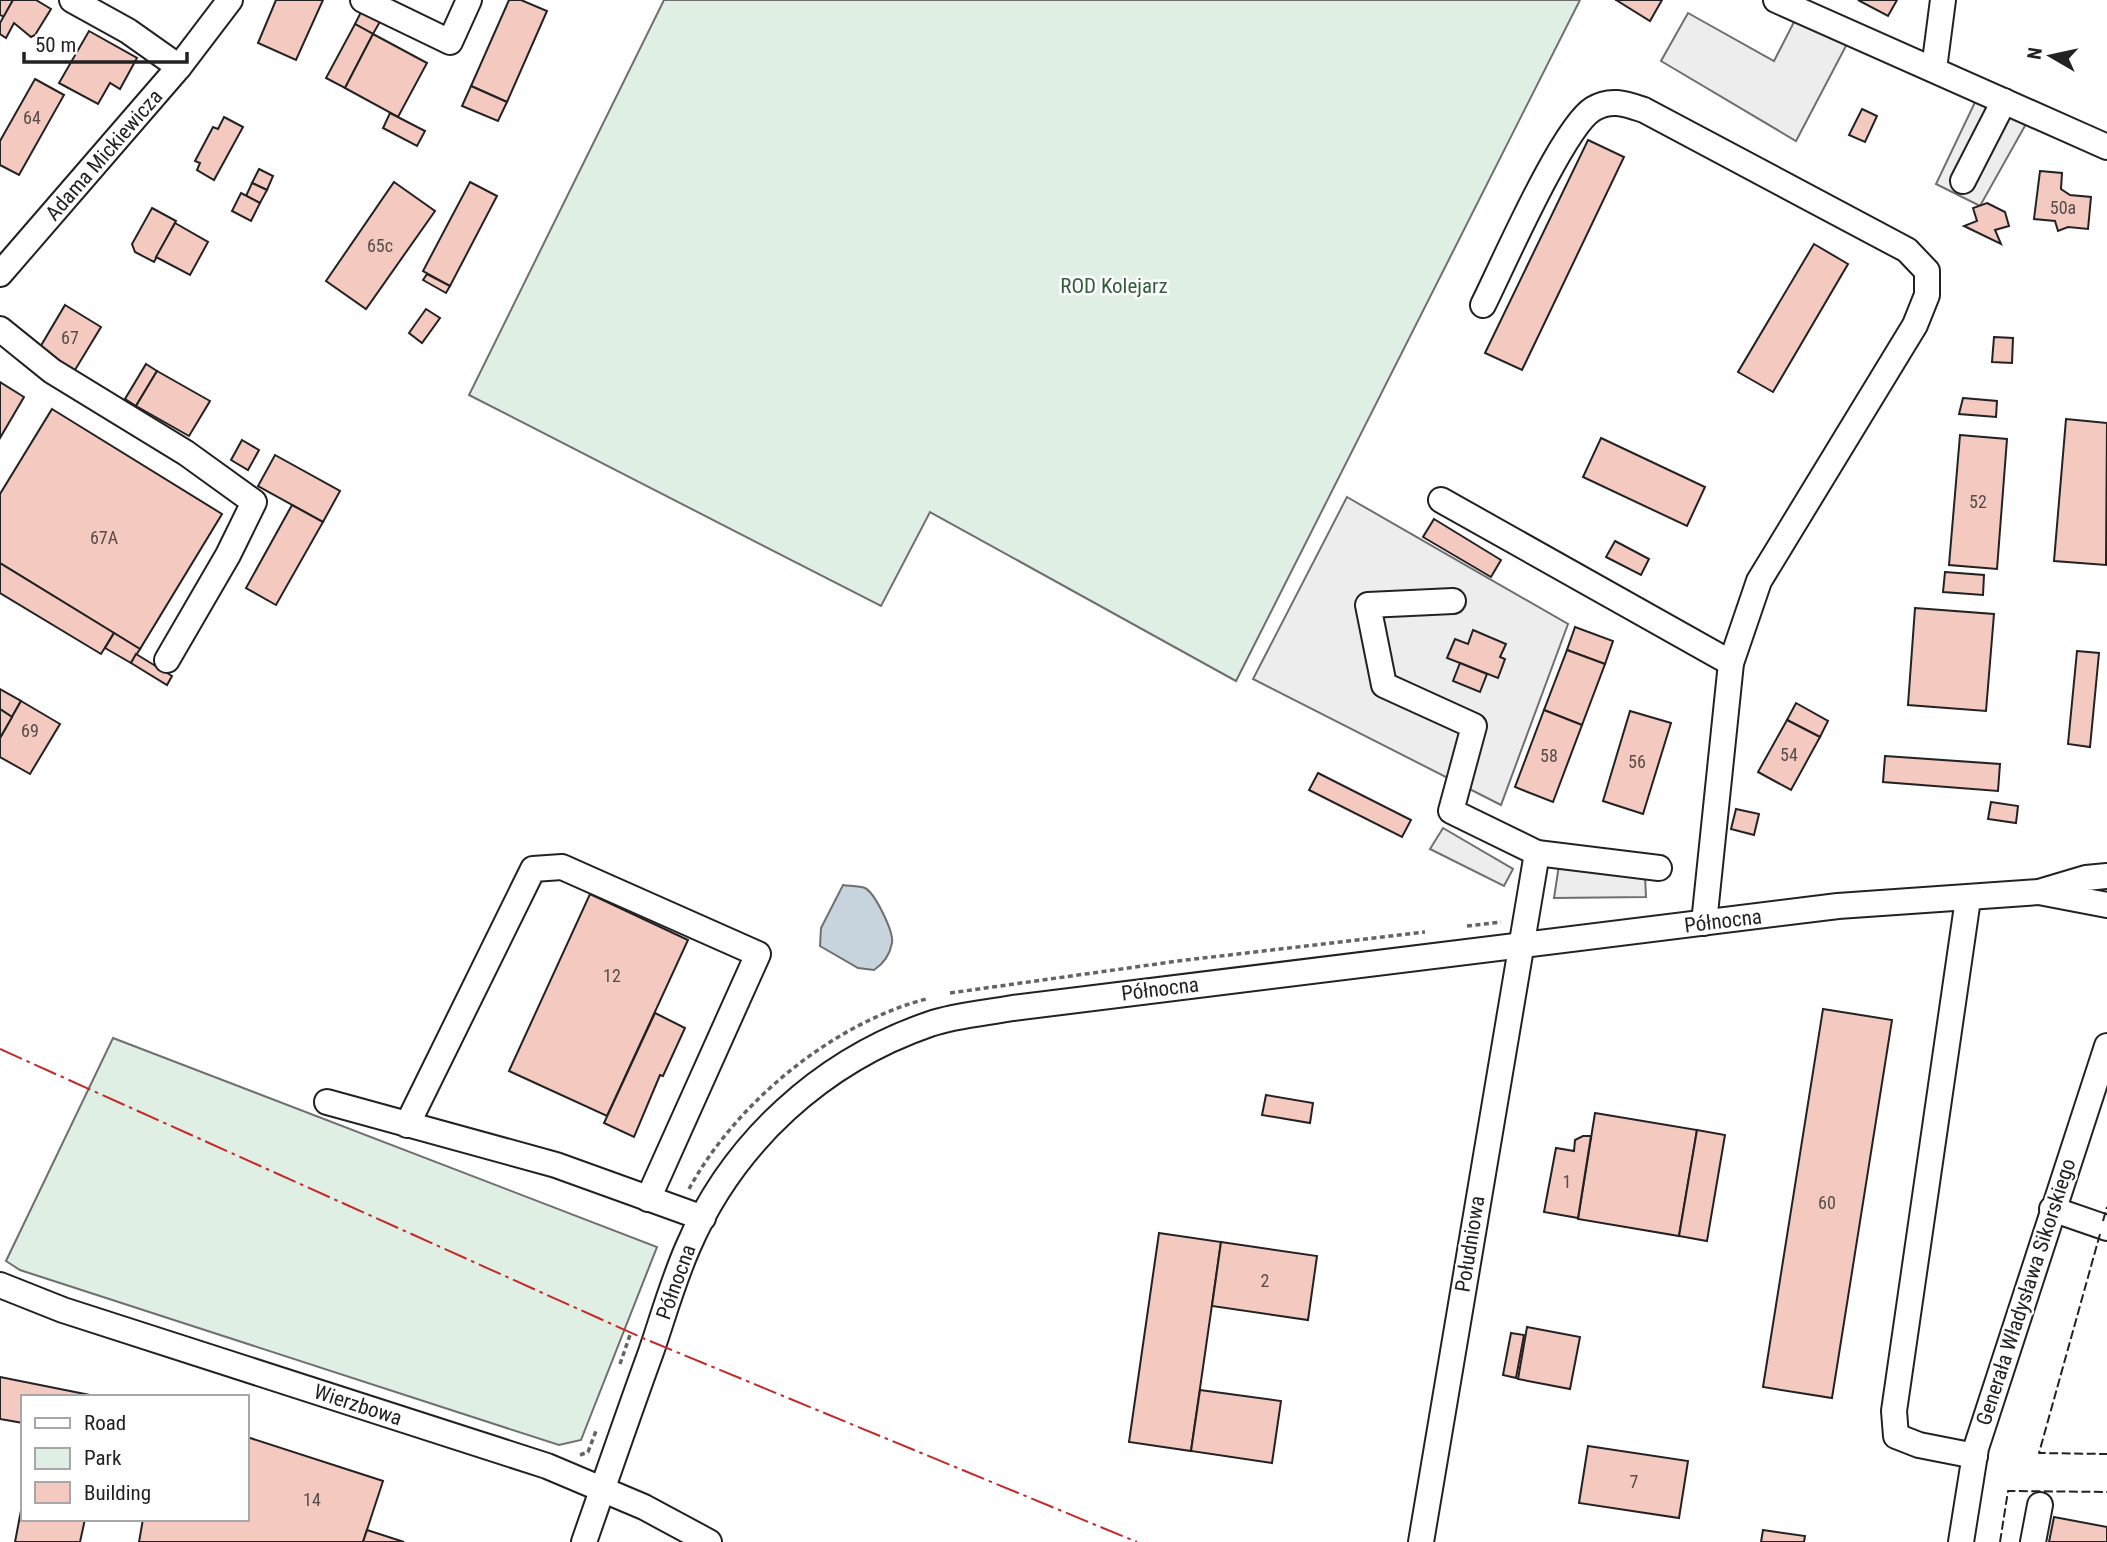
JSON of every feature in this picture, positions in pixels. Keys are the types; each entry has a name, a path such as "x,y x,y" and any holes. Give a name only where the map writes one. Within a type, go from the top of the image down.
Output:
{"street":[{"path":"72,0 128,31 179,67"},
{"name":"Adama Mickiewicza","path":"0,274 179,67 230,0"},
{"path":"363,0 450,42 470,0"},
{"path":"1776,0 2107,147"},
{"path":"1934,69 1943,0"},
{"path":"1483,306 1565,140 1592,110 1616,101 1644,110 1907,250 1927,271 1927,295 1915,325 1759,581 1731,663 1704,923"},
{"path":"1963,181 2004,101"},
{"path":"0,329 52,371 186,453 254,502 228,555 167,660"},
{"path":"1441,500 1731,663"},
{"path":"1453,601 1368,605 1384,685 1474,726 1451,811 1537,853 1659,868"},
{"name":"Południowa","path":"1421,1542 1519,946 1527,921 1537,853"},
{"path":"407,1125 533,869 562,867 758,954 648,1199"},
{"name":"Północna","path":"584,1542 688,1247 714,1195 752,1142 789,1105 837,1069 883,1043 932,1023 1013,1008 1838,906 2039,892 2086,878 2107,876"},
{"name":"Północna","path":"2039,892 2107,905"},
{"path":"1968,899 1894,1411 1896,1436 1919,1445 1975,1456"},
{"name":"Generała Władysława Sikorskiego","path":"1961,1542 1975,1456 2052,1209 2107,1045"},
{"path":"327,1102 556,1165 702,1218"},
{"path":"2052,1209 2107,1228"},
{"name":"Wierzbowa","path":"0,1285 63,1310 547,1465 603,1488 709,1542"},
{"path":"2033,1542 2040,1505"}],"path":[{"path":"1455,928 1527,921"},
{"path":"678,1209 721,1142 755,1102 809,1055 907,1004 964,989 1427,931"},
{"path":"617,1370 635,1320"},
{"path":"568,1455 588,1452 600,1421"}],"green space":[{"name":"ROD Kolejarz","path":"664,0 1580,0 1236,681 930,512 881,606 469,395"},
{"path":"113,1038 657,1247 581,1440 559,1445 20,1270 6,1261"}],"shaded area":[{"path":"1688,13 1774,61 1796,18 1847,44 1796,141 1661,61"},
{"path":"1976,100 2026,124 1980,206 1936,184"},
{"path":"1347,497 1568,624 1501,805 1253,679"},
{"path":"1443,828 1513,869 1504,886 1430,849"},
{"path":"1559,865 1645,876 1646,897 1554,898"},
{"path":"843,885 863,887 869,891 887,922 892,938 891,947 886,958 874,970 858,968 820,946 821,928"}],"building":[{"path":"0,0 13,0 4,17 0,15"},
{"path":"13,0 36,0 51,9 35,35 31,37 14,23 6,38 0,34 0,23"},
{"path":"276,0 323,0 296,60 258,43"},
{"path":"509,0 521,0 547,11 507,102 471,86"},
{"path":"1616,0 1662,0 1650,21"},
{"path":"1858,0 1897,0 1888,16"},
{"path":"362,10 381,20 373,34 355,24"},
{"path":"355,24 373,34 345,88 326,78"},
{"path":"89,31 137,58 120,89 110,83 98,104 59,83"},
{"path":"373,34 427,63 398,117 345,88"},
{"path":"35,79 64,95 19,175 0,165 0,141"},
{"path":"471,86 507,102 498,121 462,106"},
{"path":"1862,109 1877,116 1865,142 1849,135"},
{"path":"390,113 425,131 417,146 383,128"},
{"path":"224,117 243,127 214,180 197,170 200,163 195,161 213,127 218,129"},
{"path":"1588,140 1624,157 1522,370 1485,353"},
{"path":"259,169 273,176 267,190 252,183"},
{"path":"2040,171 2062,173 2061,189 2070,195 2091,197 2088,229 2068,227 2058,231 2055,221 2034,219"},
{"path":"394,182 435,211 366,309 326,281"},
{"path":"470,182 497,196 450,286 423,271"},
{"path":"252,183 267,190 260,203 246,196"},
{"path":"241,193 260,203 251,221 232,211"},
{"path":"1987,203 2005,212 2009,226 1995,230 2001,244 1964,226 1977,221 1973,208"},
{"path":"152,208 176,221 154,262 135,252 132,244"},
{"path":"175,223 208,242 190,275 156,257"},
{"path":"1814,244 1848,264 1773,392 1738,372"},
{"path":"427,274 450,286 446,293 423,280"},
{"path":"65,305 101,327 75,370 39,349"},
{"path":"426,309 440,318 422,343 409,333"},
{"path":"1994,337 2013,338 2012,363 1992,362"},
{"path":"146,364 157,371 136,406 125,399"},
{"path":"157,371 210,401 189,436 136,406"},
{"path":"0,382 24,397 0,438"},
{"path":"1963,398 1997,401 1996,417 1959,414"},
{"path":"52,409 222,514 140,649 0,563 0,494"},
{"path":"2066,419 2107,423 2106,565 2054,561"},
{"path":"1960,435 2007,439 1997,569 1949,565"},
{"path":"1601,438 1705,487 1687,526 1583,477"},
{"path":"242,440 259,450 248,470 231,460"},
{"path":"275,455 340,491 323,522 258,486"},
{"path":"292,505 323,522 276,605 246,588"},
{"path":"1434,519 1501,560 1491,577 1423,537"},
{"path":"1615,541 1649,559 1641,575 1606,557"},
{"path":"0,563 114,633 101,654 0,593"},
{"path":"1945,572 1984,575 1983,595 1943,592"},
{"path":"1915,608 1994,614 1986,711 1908,705"},
{"path":"1575,627 1613,641 1605,664 1567,650"},
{"path":"1473,630 1506,644 1500,657 1505,659 1498,678 1447,658 1455,639 1468,644"},
{"path":"114,633 140,649 131,663 105,648"},
{"path":"1567,650 1605,664 1582,725 1544,710"},
{"path":"2077,651 2099,653 2090,747 2068,744"},
{"path":"136,654 172,676 167,685 131,663"},
{"path":"1460,663 1487,674 1480,692 1453,681"},
{"path":"0,689 21,701 12,717 0,709"},
{"path":"21,701 60,724 30,774 0,757 0,738"},
{"path":"1796,703 1828,721 1820,737 1787,720"},
{"path":"0,709 12,717 0,738"},
{"path":"1544,710 1582,725 1553,802 1515,787"},
{"path":"1630,711 1671,723 1643,814 1603,801"},
{"path":"1787,720 1820,737 1791,790 1758,772"},
{"path":"1885,756 2000,764 1998,791 1883,782"},
{"path":"1318,773 1411,820 1402,837 1309,790"},
{"path":"1991,802 2018,806 2016,823 1988,819"},
{"path":"1736,809 1759,814 1754,835 1731,829"},
{"path":"590,894 688,940 607,1116 509,1071"},
{"path":"1823,1009 1892,1020 1832,1398 1763,1387"},
{"path":"655,1013 685,1028 663,1076 660,1075 634,1137 604,1123"},
{"path":"1266,1095 1313,1103 1310,1123 1262,1115"},
{"path":"1595,1113 1697,1130 1679,1236 1578,1219"},
{"path":"1697,1130 1725,1135 1707,1241 1679,1236"},
{"path":"1591,1136 1578,1218 1544,1212 1556,1148 1574,1151 1575,1140"},
{"path":"1159,1233 1221,1242 1191,1451 1129,1442"},
{"path":"1221,1242 1317,1256 1308,1320 1212,1306"},
{"path":"1527,1327 1580,1337 1570,1389 1518,1379"},
{"path":"1511,1333 1524,1335 1516,1378 1503,1375"},
{"path":"0,1377 90,1395 21,1395 21,1423 0,1419"},
{"path":"1200,1390 1281,1401 1272,1463 1191,1451"},
{"path":"248,1437 383,1481 363,1542 139,1542 143,1521 248,1521"},
{"path":"1588,1446 1688,1461 1679,1518 1579,1503"},
{"path":"21,1510 21,1521 85,1521 80,1542 15,1542"},
{"path":"2054,1517 2107,1527 2107,1542 2049,1542"},
{"path":"367,1530 404,1542 363,1542"},
{"path":"1763,1530 1805,1536 1804,1542 1761,1542"}],"fence":[{"path":"2103,1221 2107,1207"},
{"path":"2100,1234 2039,1453 2107,1454"},
{"path":"2000,1542 2008,1491 2107,1492"}],"power":[{"path":"0,1049 645,1339 1137,1542"}]}
